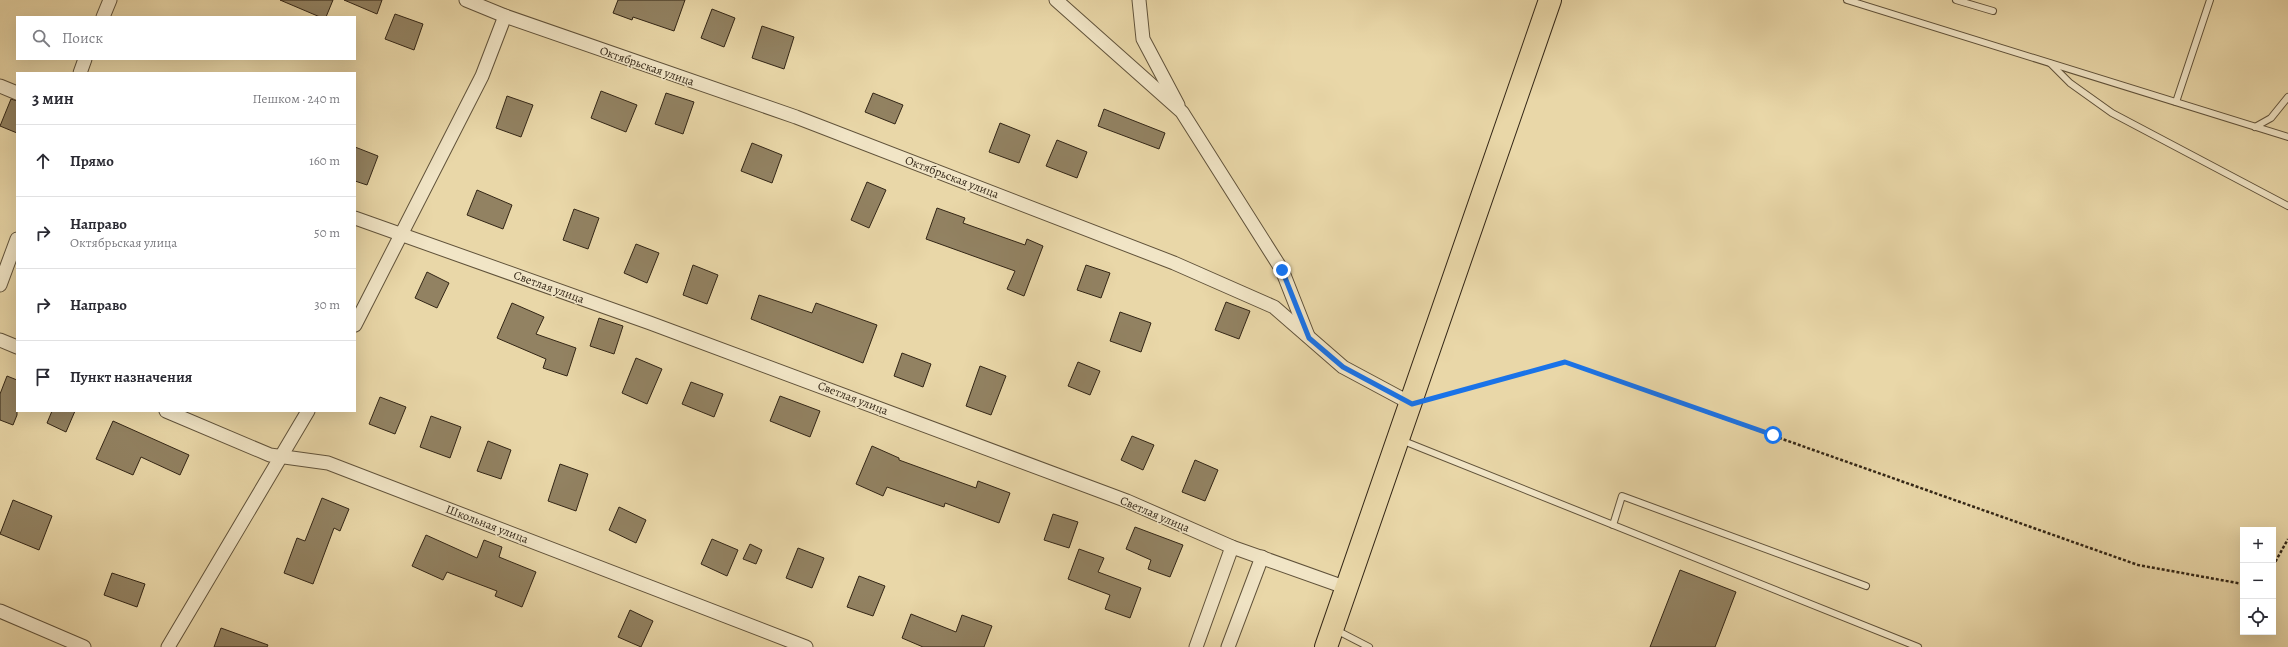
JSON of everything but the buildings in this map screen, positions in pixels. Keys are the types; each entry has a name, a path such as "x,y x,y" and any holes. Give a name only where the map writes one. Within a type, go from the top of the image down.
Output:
{"highway":[{"path":"1329,638 1400,439 1550,0"}],"street":[{"path":"103,16 110,0"},
{"name":"Октябрьская улица","path":"466,0 505,16 796,117 1174,263 1274,307 1343,367 1412,404"},
{"path":"1056,0 1182,112"},
{"path":"1139,0 1143,38 1182,112 1282,270 1309,338"},
{"path":"356,323 403,235 482,76 505,16"},
{"path":"80,72 85,60"},
{"path":"0,86 16,93"},
{"name":"Светлая улица","path":"356,218 650,323 1074,481 1126,501 1232,546 1347,588"},
{"path":"0,285 16,242"},
{"path":"0,340 16,347"},
{"name":"Школьная улица","path":"168,412 270,455 328,463 806,647"},
{"path":"168,647 283,457 307,412"},
{"path":"1196,647 1232,546"},
{"path":"1228,647 1262,557"},
{"path":"0,611 84,647"}],"lane":[{"path":"1847,0 2288,137"},
{"path":"1956,0 1994,11"},
{"path":"2176,102 2210,0"},
{"path":"2049,63 2070,83 2112,113 2288,206"},
{"path":"2255,127 2271,118 2288,97"},
{"path":"1400,439 1918,647"},
{"path":"1613,525 1622,496 1866,586"},
{"path":"1329,638 1369,647"}],"path":[{"path":"1412,404 1565,362 2138,565 2240,583"},
{"path":"2275,563 2288,539"}],"route":[{"path":"1282,270 1309,338 1343,367 1412,404 1565,362 1773,435"}]}
